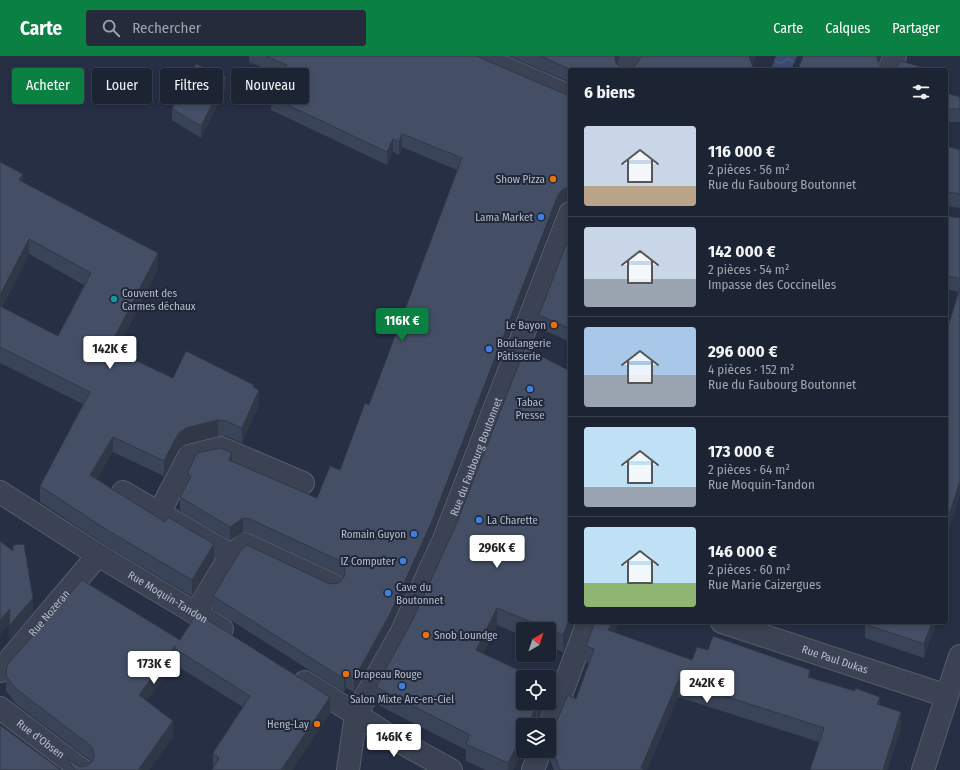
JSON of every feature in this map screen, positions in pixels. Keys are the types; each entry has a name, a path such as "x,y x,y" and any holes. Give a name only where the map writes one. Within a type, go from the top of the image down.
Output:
{"street":[{"path":"477,56 568,95"},
{"path":"628,68 634,56"},
{"path":"890,68 895,56"},
{"name":"Rue du Faubourg Boutonnet","path":"356,714 402,630 444,539 568,218"},
{"path":"159,513 189,456 221,448 303,484"},
{"name":"Rue Moquin-Tandon","path":"0,492 98,555 236,638"},
{"path":"123,492 230,555"},
{"path":"196,613 230,555 245,544 333,585"},
{"name":"Rue Nozeran","path":"0,671 98,555"},
{"path":"552,718 587,624"},
{"name":"Rue Paul Dukas","path":"728,624 947,696"},
{"path":"923,770 960,656"},
{"path":"289,672 393,738 451,770"},
{"name":"Rue d'Obsen","path":"0,708 82,770"},
{"path":"348,770 356,714"},
{"path":"533,770 537,758"}],"water":[{"path":"776,56 797,56 792,68 772,68"}],"building":[{"path":"266,56 476,56 568,95 568,187 562,190 558,195 432,521 391,612 354,679 346,675 344,679 213,596 241,550 247,545 328,583 334,584 340,582 344,577 345,571 343,564 338,560 250,519 243,518 230,527 180,497 191,476 187,474 197,453 220,448 232,453 229,460 317,498 330,466 340,470 365,403 369,405 462,158 402,134 399,142 393,139 387,152 286,104 309,104 309,68 286,68 287,65"},
{"path":"540,56 615,56 616,63 621,68 568,68"},
{"path":"641,56 749,57 753,68 631,68 634,67"},
{"path":"803,56 877,56 879,64 884,68 799,68"},
{"path":"901,61 925,68 893,68"},
{"path":"196,64 205,68 194,68"},
{"path":"223,76 226,77 223,83"},
{"path":"948,94 960,97 960,109 948,109"},
{"path":"175,104 212,104 201,126 172,109"},
{"path":"948,147 960,150 960,194 948,192"},
{"path":"0,162 23,174 19,180 158,253 109,348 173,378 186,351 254,385 253,387 259,390 242,428 226,421 218,420 186,428 178,434 164,461 113,437 90,475 165,522 168,517 214,544 192,580 107,530 40,486 90,392 0,347 0,306 58,336 91,273 29,239 0,295"},
{"path":"948,216 960,218 960,279 948,276"},
{"path":"568,239 568,328 539,315"},
{"path":"960,288 960,481 949,515 948,515 948,327"},
{"path":"525,348 568,370 568,623 563,635 556,632 556,622 531,622 497,608 476,650 518,670 516,670 516,710 535,710 531,718 516,718 516,748 508,763 466,744 470,735 376,687 413,619 455,527"},
{"path":"0,541 13,551 13,545 24,544 33,598 9,626 10,609 0,620"},
{"path":"82,580 180,640 197,613 330,697 281,770 212,770 219,758 213,753 250,696 174,648 176,645 139,695 173,721 138,770 75,770 67,759 80,767 86,766 92,762 94,756 93,749 90,745 16,689 6,676 7,665"},
{"path":"594,624 611,624 608,630 692,660 697,647 708,650 713,636 810,670 808,677 855,691 855,688 880,697 877,704 901,712 883,770 810,770 824,728 678,681 641,768 645,770 560,770 555,758 556,720 568,695 576,699 594,649 586,646"},
{"path":"865,624 931,624 924,644"},
{"path":"0,725 61,770 0,770"}],"place":[{"name":"Show Pizza","path":"553,179"},
{"name":"Lama Market","path":"541,217"},
{"name":"Couvent des Carmes déchaux","path":"114,299"},
{"name":"Le Bayon","path":"554,325"},
{"name":"Boulangerie Pâtisserie","path":"489,349"},
{"name":"Tabac Presse","path":"530,389"},
{"name":"La Charette","path":"479,520"},
{"name":"Romain Guyon","path":"414,534"},
{"name":"IZ Computer","path":"403,561"},
{"name":"Cave du Boutonnet","path":"388,593"},
{"name":"Snob Loundge","path":"426,635"},
{"name":"Drapeau Rouge","path":"346,674"},
{"name":"Salon Mixte Arc-en-Ciel","path":"402,686"},
{"name":"Heng-Lay","path":"317,724"}]}
